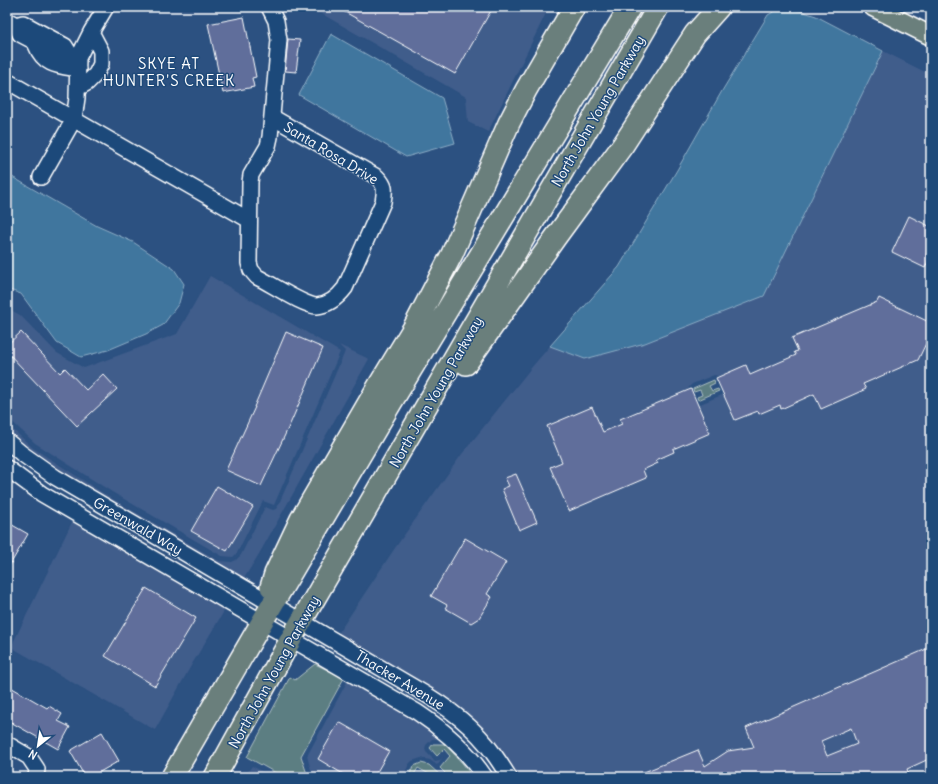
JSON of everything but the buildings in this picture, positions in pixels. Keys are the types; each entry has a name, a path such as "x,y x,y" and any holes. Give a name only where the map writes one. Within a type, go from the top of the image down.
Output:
{"highway":[{"path":"267,609 275,574 301,519 413,329 452,254 509,123 526,90 574,7"},
{"name":"North John Young Parkway","path":"172,777 267,609 630,7"},
{"name":"North John Young Parkway","path":"215,777 296,630 364,516 658,7"},
{"path":"695,34 703,7"},
{"path":"364,516 439,402 554,238 623,145 695,34 718,7"}],"main road":[{"path":"873,7 931,36"}],"street":[{"name":"Santa Rosa Drive","path":"269,7 276,21 280,40 272,117 270,137 268,146 251,175 250,182 249,263 251,270 257,277 305,304 316,306 327,303 338,297 345,288 383,202 385,191 383,183 377,177 272,117"},
{"path":"75,60 103,13"},
{"path":"12,22 20,34 62,56 75,60"},
{"path":"12,22 24,24 65,46 75,60 78,88 74,120 40,178"},
{"path":"78,88 87,83 96,74 101,64 101,51 91,32"},
{"path":"7,81 249,220"},
{"name":"Greenwald Way","path":"7,441 37,465 267,609"},
{"name":"Greenwald Way","path":"7,468 42,494 74,512 267,609"},
{"path":"74,512 83,494"},
{"name":"Thacker Avenue","path":"267,609 434,723 455,741 476,763 485,777"},
{"name":"Thacker Avenue","path":"267,609 296,630 421,691 446,707 464,721 480,738 493,753 509,777"},
{"path":"417,712 428,715 436,715 446,707"},
{"path":"7,744 29,757 37,769 36,777"}],"shaded area":[{"path":"310,7 549,7 488,132 468,122 466,97"},
{"path":"782,7 789,7 816,16 883,51 764,296 645,343 585,359 550,346 619,267 768,15"},
{"path":"331,34 442,98 455,143 406,157 299,95"},
{"path":"883,51 931,75 931,777 516,777 447,699 337,635 395,548 462,454 550,346 585,359 645,343 764,296","holes":["714,375 718,376 724,392 722,395 696,405 688,390 689,387 692,384"]},
{"path":"7,174 97,226 133,242 174,269 184,284 179,303 163,325 108,350 81,357 57,343 21,294 7,289"},
{"path":"210,276 340,352 274,505 263,501 237,553 233,557 222,556 112,492 35,443 7,417 7,308 20,315 57,353 84,368 177,334"},
{"path":"339,345 369,359 243,580 58,472 7,432 7,424 33,448 109,497 219,561 232,562 241,555 265,507 273,510 278,506 344,354 345,351"},
{"path":"73,520 226,608 192,664 155,730 11,647"},
{"path":"348,680 410,715 410,717 414,718 444,739 432,739 426,745 426,752 435,761 440,760 443,757 437,765 430,760 421,758 412,761 405,773 406,777 322,777 311,770 307,756"},
{"path":"252,766 272,777 244,777"}],"green space":[{"path":"714,380 715,383 709,386 712,391 718,389 719,391 698,400 697,397 702,395 701,392 700,390 694,392 693,389"},
{"path":"315,664 344,678 301,756 307,774 311,777 283,777 247,757 290,677 295,680"},
{"path":"433,744 445,744 473,777 442,777 445,773 440,768 450,756 444,749 437,756 430,748"},
{"path":"421,763 429,765 442,777 428,777 429,774 418,768 413,776 410,773 414,766"}],"district":[{"name":"SKYE AT HUNTER'S CREEK","path":"169,72"}]}
